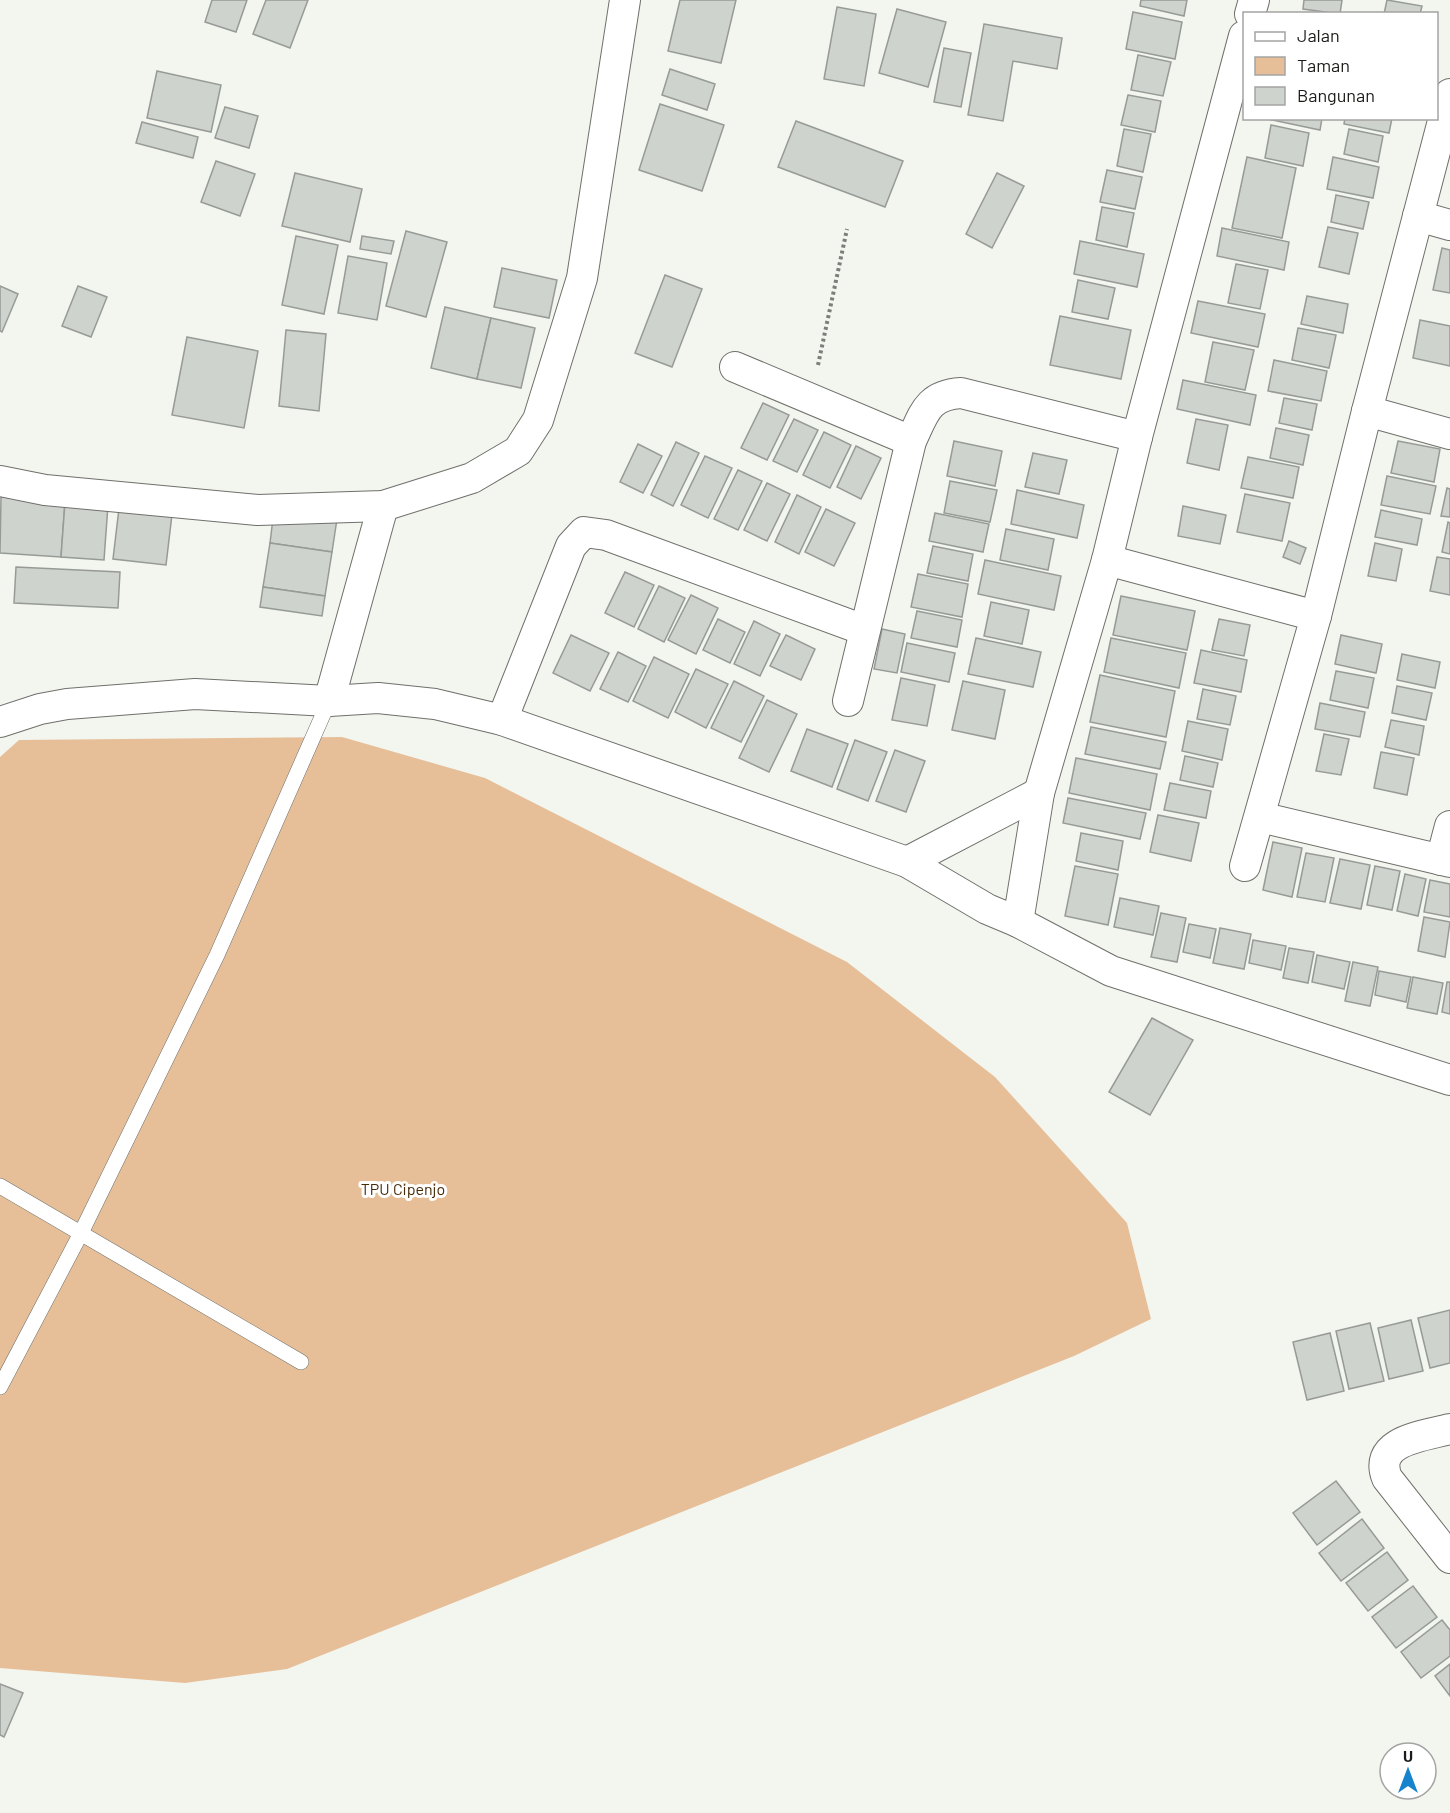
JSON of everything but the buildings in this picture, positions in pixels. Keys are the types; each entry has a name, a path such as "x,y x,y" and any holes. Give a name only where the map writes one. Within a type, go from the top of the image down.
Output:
{"street":[{"path":"0,481 45,490 258,510 383,506 472,478 518,450 538,420 582,278 625,0"},
{"path":"1018,922 1039,793 1107,560 1137,437 1243,43"},
{"path":"1245,866 1316,616 1450,94"},
{"path":"1418,216 1450,225"},
{"path":"735,367 911,441"},
{"path":"848,700 911,441 930,403 945,394 961,393 1137,437"},
{"path":"1367,411 1450,434"},
{"path":"329,700 383,506"},
{"path":"502,720 571,546 584,532 606,535 864,630"},
{"path":"1107,560 1316,616"},
{"path":"0,722 40,709 67,704 195,694 329,700 378,698 435,704 502,720 908,862 987,909 1018,922 1111,971 1450,1080"},
{"path":"908,862 1039,793"},
{"path":"1260,817 1445,861 1450,826"},
{"path":"1450,1429 1395,1444 1388,1451 1383,1465 1387,1478 1450,1558"}],"lane":[{"path":"0,1387 80,1235 217,955 329,700"},
{"path":"0,1186 80,1235 301,1362"}],"path":[{"path":"810,398 847,229"}],"green space":[{"name":"TPU Cipenjo","path":"342,737 485,778 847,962 995,1077 1127,1223 1151,1319 1074,1356 287,1669 185,1683 0,1668 0,757 19,740"}]}
